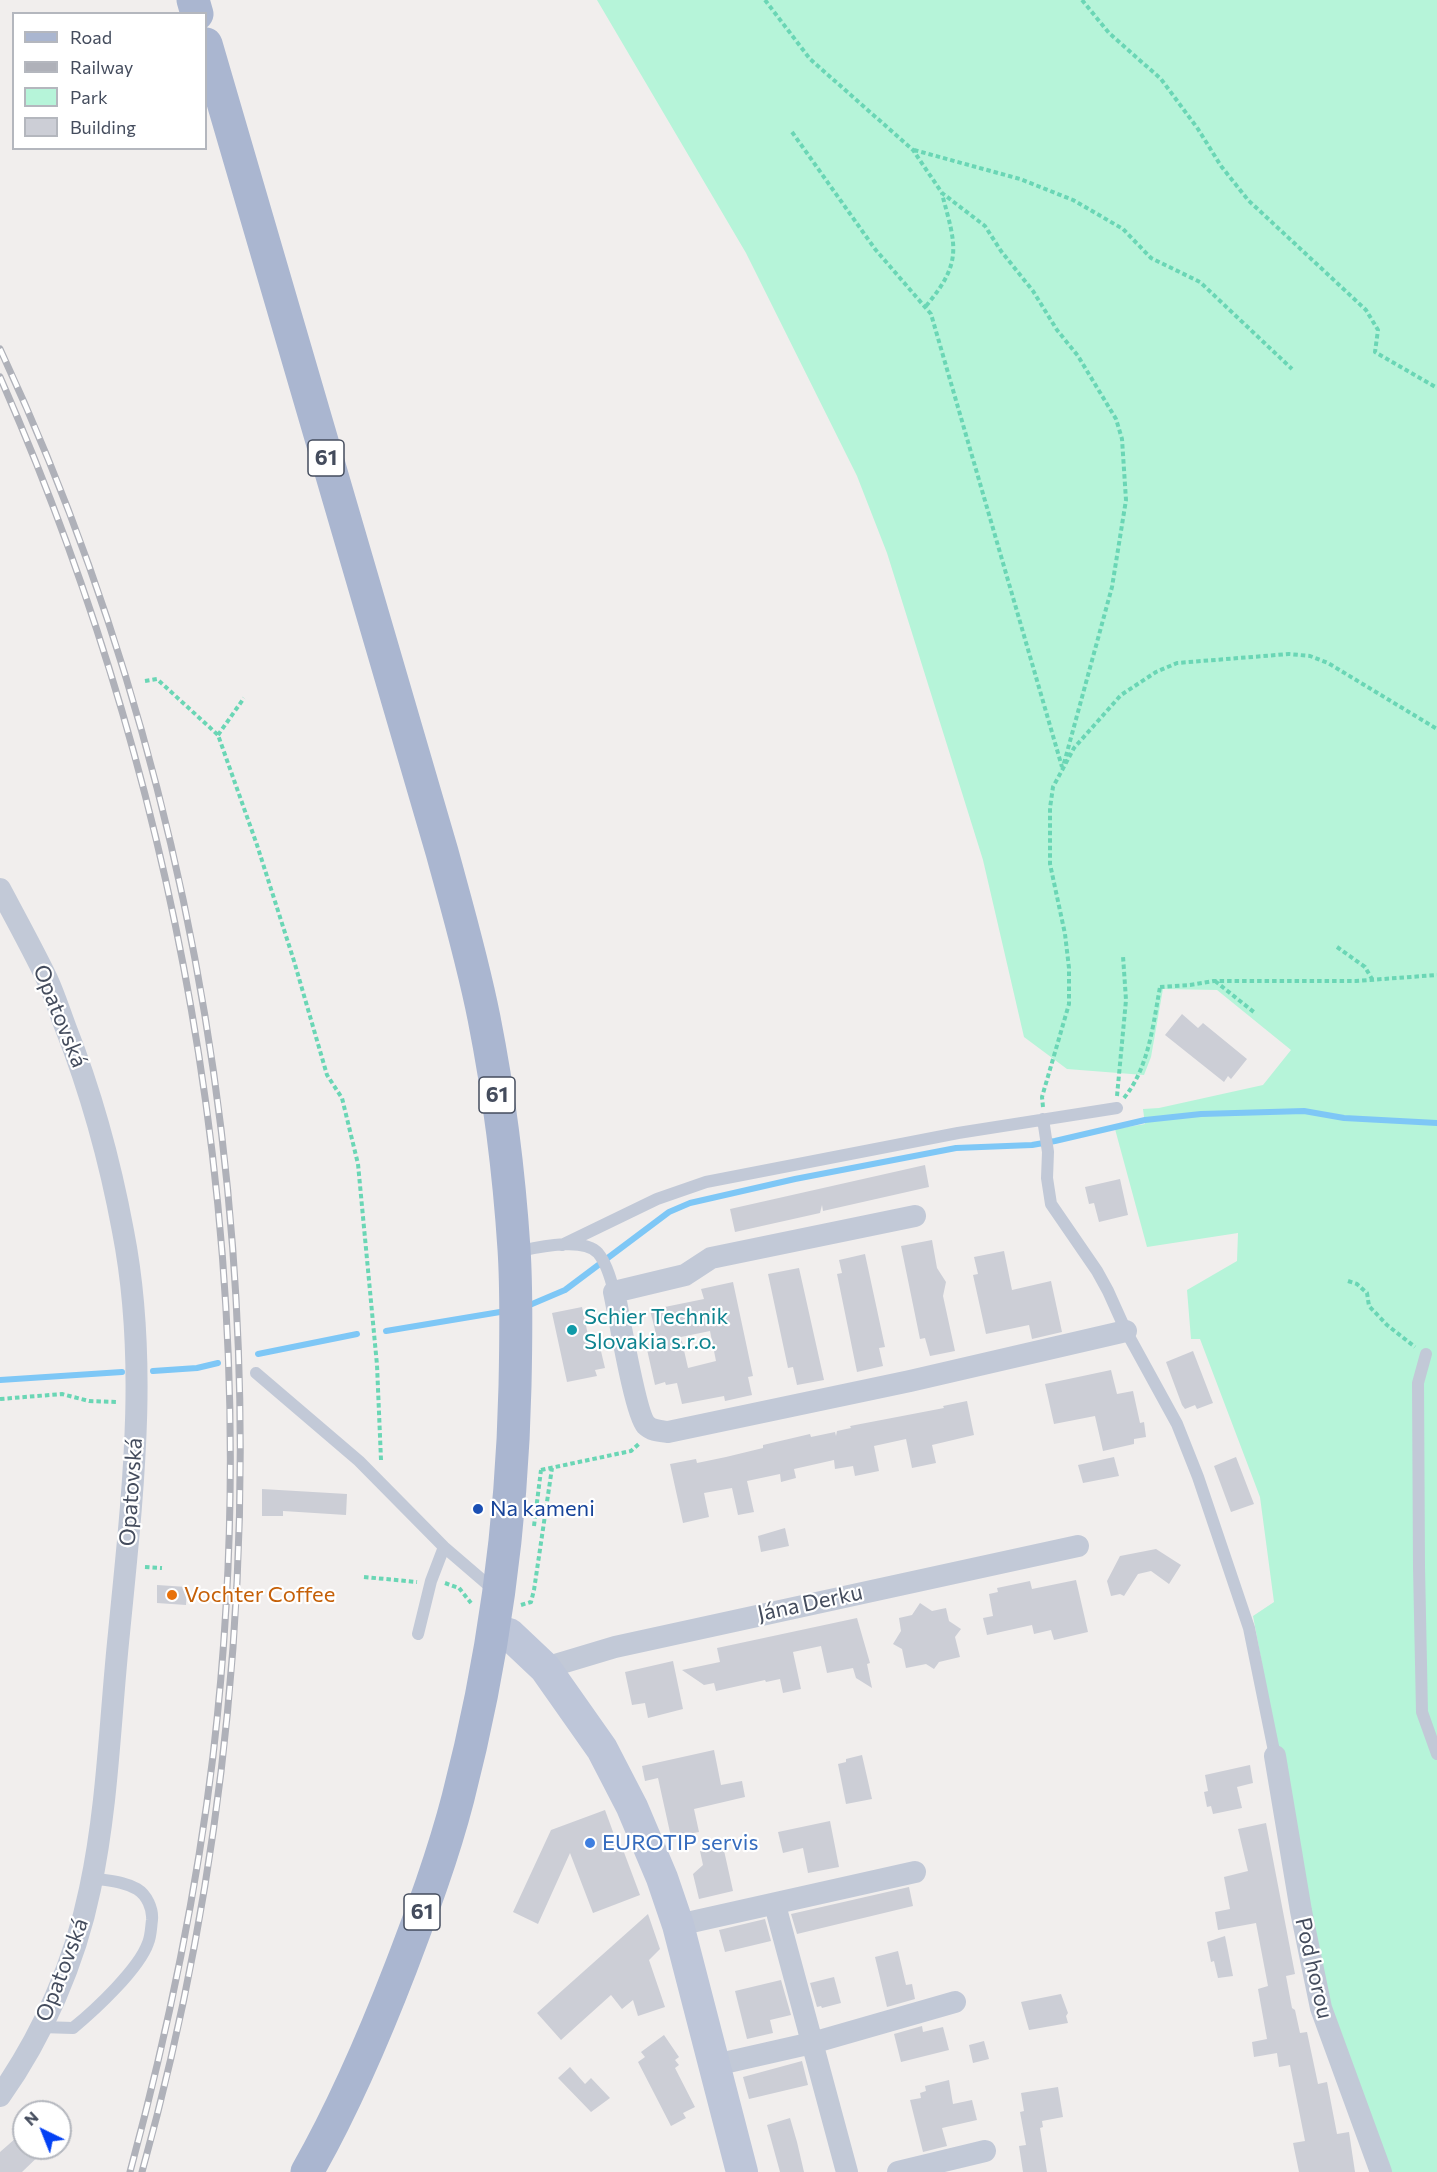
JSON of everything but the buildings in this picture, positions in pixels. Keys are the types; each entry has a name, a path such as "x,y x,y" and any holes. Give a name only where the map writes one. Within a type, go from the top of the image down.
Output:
{"main road":[{"name":"61","path":"207,47 465,935 484,1018 499,1111 514,1252 516,1306 513,1462 494,1632 468,1758 430,1889 373,2036 307,2172"}],"street":[{"name":"Opatovská","path":"0,889 48,980 82,1070 102,1132 124,1232 130,1276 136,1351 137,1403 126,1566 100,1829 92,1878 74,1947 41,2027 30,2050 0,2096"},
{"path":"915,1216 711,1258 685,1275 612,1283 641,1416 645,1425 653,1430 668,1432 774,1401 908,1372 1126,1331"},
{"name":"Jána Derku","path":"545,1668 615,1647 1078,1546"},
{"path":"494,1632 509,1634 545,1668 602,1749 645,1836 678,1925 742,2172"},
{"name":"Pod horou","path":"1275,1756 1301,1911 1321,2008 1381,2172"},
{"path":"678,1925 915,1872"},
{"path":"775,1905 847,2172"},
{"path":"715,2065 812,2043 955,2002"},
{"path":"898,2172 984,2151"}],"lane":[{"path":"562,1245 657,1199 706,1182 814,1160 1117,1108"},
{"path":"1043,1119 1048,1152 1047,1178 1051,1204 1097,1271 1126,1331 1177,1424 1198,1477 1249,1628 1275,1756"},
{"path":"514,1252 562,1245 582,1245 597,1253 612,1283"},
{"path":"1426,1354 1418,1383 1422,1712 1437,1754"},
{"path":"256,1373 382,1482 496,1601"},
{"path":"418,1634 431,1581 444,1547"},
{"path":"41,2027 73,2028 103,2001 131,1970 141,1958 149,1942 152,1913 148,1900 139,1890 121,1882 92,1878"}],"path":[{"path":"765,0 810,59 913,150 942,193 985,226 1001,251 1034,291 1057,330 1078,356 1116,419 1122,439 1126,500 1112,587 1063,767"},
{"path":"1082,0 1109,33 1161,79 1241,192 1366,310 1378,330 1375,352 1437,388"},
{"path":"792,132 875,249 926,306 935,327 1063,767"},
{"path":"913,150 1020,179 1073,200 1123,229 1150,258 1200,282 1292,369"},
{"path":"926,306 942,288 951,270 954,240 942,193"},
{"path":"1043,1119 1042,1097 1069,1004 1069,968 1065,934 1050,864 1050,808 1053,787 1063,767 1086,734 1121,696 1156,672 1177,663 1289,654 1310,656 1328,663 1437,729"},
{"path":"145,681 157,679 218,735 257,845 327,1074 342,1098 358,1164 377,1365 382,1482"},
{"path":"218,735 244,698"},
{"path":"1337,947 1365,967 1372,979"},
{"path":"1118,1088 1126,1000 1124,956"},
{"path":"1117,1108 1133,1088 1147,1054 1161,986 1214,981 1269,982 1437,975"},
{"path":"1214,981 1255,1013"},
{"path":"1348,1281 1357,1284 1367,1293 1369,1306 1400,1338 1426,1354"},
{"path":"0,1399 62,1394 89,1401 137,1403"},
{"path":"541,1470 631,1451 653,1430"},
{"path":"364,1577 431,1581 496,1601 531,1602 552,1468"},
{"path":"138,1567 162,1568"}],"green space":[{"path":"597,0 1437,0 1437,2172 1391,2172 1322,1986 1253,1616 1274,1602 1260,1497 1200,1339 1191,1339 1187,1290 1237,1261 1238,1233 1147,1247 1115,1129 1145,1124 1143,1109 1159,1108 1263,1085 1291,1050 1217,990 1163,989 1151,1057 1144,1075 1067,1069 1024,1037 983,860 887,553 857,476 746,253"}],"waterway":[{"path":"525,1307 565,1290 669,1212 690,1203 795,1179 956,1148 1032,1145 1145,1120 1201,1114 1304,1111 1344,1118 1437,1123"},
{"path":"386,1331 506,1311"},
{"path":"258,1354 357,1334"},
{"path":"153,1371 197,1368 218,1363"},
{"path":"0,1380 122,1372"}],"railway":[{"path":"0,349 89,565 157,788 205,1016 233,1247 240,1480 227,1713 195,1944 142,2172"},
{"path":"0,377 66,541 121,709 165,879 198,1052 220,1227 230,1403 227,1580 213,1756 198,1861 179,1966 130,2172"}],"place":[{"name":"Schier Technik Slovakia s.r.o.","path":"572,1330"},
{"name":"Na kameni","path":"478,1509"},
{"name":"Vochter Coffee","path":"172,1595"},
{"name":"EUROTIP servis","path":"590,1843"}]}
